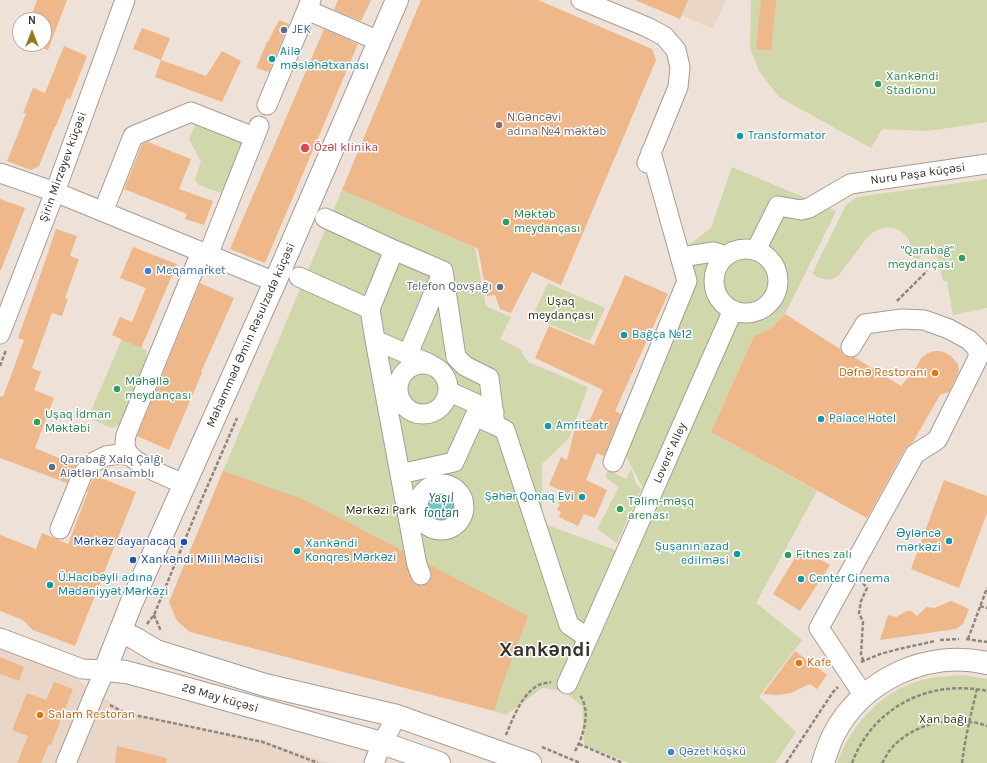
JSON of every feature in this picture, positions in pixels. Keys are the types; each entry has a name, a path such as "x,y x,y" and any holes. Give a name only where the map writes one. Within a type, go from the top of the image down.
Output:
{"main road":[{"name":"Məhəmməd Əmin Rəsulzadə küçəsi","path":"105,670 131,604 275,282 397,0"},
{"name":"28 May küçəsi","path":"120,631 156,651 265,685 397,716 530,763"},
{"path":"823,763 827,749 843,720 852,707 876,686 903,671 918,665 949,660 965,660 987,663"},
{"name":"28 May küçəsi","path":"105,670 126,672 167,683 382,743 440,763"}],"street":[{"name":"Şirin Mirzəyev küçəsi","path":"0,334 55,192 125,0"},
{"path":"581,0 647,27 664,36 676,50 680,67 678,87 645,170"},
{"path":"267,105 309,5 380,41"},
{"path":"103,212 133,136 191,112 256,131 205,254 126,435 126,449 130,456 137,462 184,484"},
{"path":"613,462 687,281 651,152"},
{"name":"Nuru Paşa küçəsi","path":"756,250 778,206 802,210 809,208 850,184 987,164"},
{"path":"2,175 55,192 275,282"},
{"path":"325,218 443,271"},
{"path":"746,249 756,250 773,264 777,274 778,283 770,302 762,308 751,312 742,313 733,310 724,304 717,295 714,285 715,274 719,264 726,256 736,251 746,249"},
{"path":"394,250 370,309 400,474 412,493 418,501 419,515 427,526 440,530 447,529 454,527 463,516 465,510 462,496 458,490 452,486 438,483 426,489 412,493"},
{"path":"680,257 714,252 726,256"},
{"path":"408,354 443,271"},
{"path":"443,271 456,357 464,366 489,378 494,419"},
{"path":"299,277 370,309"},
{"name":"Lovers' Alley","path":"567,684 733,310"},
{"path":"852,346 865,324 902,319 924,320 949,329 969,340 978,349 978,358 937,440 915,454 819,628 864,696"},
{"path":"375,340 491,392"},
{"path":"425,364 434,366 446,379 448,388 446,396 437,410 429,414 421,415 414,413 401,403 397,388 399,380 409,368 425,364"},
{"path":"446,396 475,416 494,419"},
{"path":"446,396 494,419 505,430 569,625 588,638"},
{"path":"395,447 402,432 409,424 421,415"},
{"path":"400,474 454,462 475,416"},
{"path":"60,529 82,475 92,463 106,456 119,454 130,456"},
{"path":"412,493 419,570 433,528"},
{"name":"28 May küçəsi","path":"0,638 82,669 105,670"},
{"path":"66,763 105,670"},
{"path":"374,763 382,743 397,716"}],"path":[{"path":"883,322 884,314 927,271"},
{"path":"786,763 833,692 855,666 863,660 860,654 863,622 859,613 861,601 867,588 852,570"},
{"path":"968,639 987,588"},
{"path":"980,606 987,608"},
{"path":"511,723 523,699 532,690 541,684 550,682 567,684 578,692 583,699 585,708 584,726 579,744 575,751"},
{"path":"852,763 856,752 877,723 891,710 906,701 923,693 941,689 959,688 987,691"},
{"path":"962,763 964,746 977,689"},
{"path":"108,704 125,713 263,742 318,763"},
{"path":"882,763 891,750 903,738 918,729 934,723 951,721 969,722 987,726"},
{"path":"579,744 622,763"}],"shaded area":[{"path":"647,0 726,0 713,29"},
{"path":"0,647 75,678 124,712 260,740 329,763 0,763"}],"green space":[{"name":"Xankəndi Stadionu","path":"751,0 987,0 987,122 928,131 882,129 871,148 779,97 759,71 750,48"},
{"path":"197,121 241,139 242,149 221,193 199,185 195,179 201,162 189,139"},
{"name":"Mərkəzi Park","path":"732,167 836,211 785,314 771,328 754,336 711,432 817,491 756,603 802,640 759,697 796,732 775,763 629,763 584,745 582,706 564,691 542,688 506,715 169,602 342,190 475,248 486,306 511,317 500,339 520,349 528,362 588,387 569,438 542,464 542,514 547,525 618,551 643,488 621,447 688,280 681,251 711,228"},
{"path":"987,179 987,308 953,315 947,281 943,281 933,239 933,244 916,262 908,239 902,232 894,228 879,229 869,236 839,275 832,279 828,280 812,274 846,205 857,197"},
{"name":"Uşaq meydançası","path":"548,283 605,308 590,341 532,317"},
{"name":"Məhəllə meydançası","path":"122,339 146,350 147,360 119,425 112,428 88,418"},
{"name":"Təlim-məşq arenası","path":"631,469 638,486 641,489 617,543 597,529 619,487 605,477 608,470 626,479"},
{"name":"Xan bağı","path":"964,675 987,679 987,763 837,763 852,733 873,708 885,698 899,689 930,678"}],"water":[{"name":"Yaşıl fontan","path":"441,490 447,491 455,499 455,511 447,519 441,520 435,519 427,511 426,505 427,499 435,491"}],"building":[{"path":"37,0 67,0 52,39 52,12 33,12"},
{"path":"338,0 371,0 361,21 334,10"},
{"name":"N.Gəncəvi adına №4 məktəb","path":"421,0 538,0 652,49 656,60 561,285 532,272 511,313 500,309 495,295 487,296 478,249 342,190"},
{"path":"635,0 688,0 680,19"},
{"path":"761,0 776,0 771,51 756,49"},
{"path":"279,20 289,24 269,72 256,68 267,42"},
{"path":"142,28 170,38 161,60 133,49"},
{"path":"324,29 358,44 265,263 230,249"},
{"path":"64,46 87,56 70,99 67,98 39,166 31,170 7,161 26,114 23,113 33,88 45,93"},
{"path":"222,51 241,61 222,102 155,77 161,60 206,76"},
{"path":"148,142 191,159 179,189 213,201 204,225 185,219 187,214 124,189 142,144"},
{"path":"0,199 25,208 1,270 0,270"},
{"path":"56,229 77,236 70,256 79,259 65,298 68,299 62,316 52,313 32,368 41,372 34,390 54,398 35,448 76,465 67,483 0,458 0,396 3,397 24,340 18,338"},
{"path":"133,247 177,264 141,348 112,335 120,317 132,322 146,288 120,278"},
{"name":"Bağça №12","path":"625,275 668,294 615,411 621,414 604,456 597,453 586,480 607,490 595,518 584,514 578,526 559,517 561,512 557,510 560,504 558,503 563,491 549,485 561,457 567,460 577,420 590,420 603,390 535,358 549,326 594,345"},
{"path":"200,283 234,298 201,372 202,373 169,450 137,436"},
{"name":"Palace Hotel","path":"785,314 840,349 845,356 850,358 854,357 901,386 917,366 921,358 928,353 940,351 946,353 958,364 959,371 949,392 940,395 913,442 905,449 867,518 711,432 754,336 771,328"},
{"name":"Xankəndi Konqres Mərkəzi","path":"223,471 305,500 403,551 411,579 419,586 425,585 430,581 432,576 428,564 528,616 494,711 190,632 177,621 169,602"},
{"name":"Ü.Hacıbəyli adına Mədəniyyət Mərkəzi","path":"96,476 136,492 75,646 33,630 23,620 0,611 0,535 36,549 42,533 68,544 88,492 87,491"},
{"name":"Əyləncə mərkəzi","path":"944,480 987,496 987,513 959,588 911,569"},
{"name":"Center Cinema","path":"801,548 830,565 800,611 773,594"},
{"path":"951,601 969,609 963,624 956,629 880,640 888,615 897,617 906,611 911,611 917,616 927,607 934,608"},
{"name":"Kafe","path":"795,651 827,675 817,689 810,684 791,693 778,695 763,694"},
{"path":"0,657 24,667 19,681 0,674"},
{"name":"Salam Restoran","path":"54,682 73,689 51,745 49,744 41,763 17,763 28,736 12,730 27,693 46,700"},
{"path":"117,746 167,758 166,763 115,763"}],"place":[{"name":"JEK","path":"284,30"},
{"name":"Ailə məsləhətxanası","path":"272,59"},
{"name":"Xankəndi Stadionu","path":"878,84"},
{"name":"N.Gəncəvi adına №4 məktəb","path":"499,125"},
{"name":"Transformator","path":"740,136"},
{"name":"Özəl klinika","path":"305,148"},
{"name":"Məktəb meydançası","path":"506,222"},
{"name":"\"Qarabağ\" meydançası","path":"962,258"},
{"name":"Meqamarket","path":"148,271"},
{"name":"Telefon Qovşağı","path":"500,287"},
{"name":"Bağça №12","path":"624,335"},
{"name":"Dəfnə Restoranı","path":"935,373"},
{"name":"Məhəllə meydançası","path":"117,389"},
{"name":"Palace Hotel","path":"821,419"},
{"name":"Uşaq İdman Məktəbi","path":"37,422"},
{"name":"Amfiteatr","path":"548,426"},
{"name":"Qarabağ Xalq Çalğı Alətləri Ansamblı","path":"52,467"},
{"name":"Şəhər Qonaq Evi","path":"582,497"},
{"name":"Təlim-məşq arenası","path":"620,509"},
{"name":"Əyləncə mərkəzi","path":"949,541"},
{"name":"Mərkəz dayanacaq","path":"184,542"},
{"name":"Xankəndi Konqres Mərkəzi","path":"297,551"},
{"name":"Şuşanın azad edilməsi","path":"737,554"},
{"name":"Fitnes zalı","path":"788,555"},
{"name":"Xankəndi Milli Məclisi","path":"133,560"},
{"name":"Center Cinema","path":"801,579"},
{"name":"Ü.Hacıbəyli adına Mədəniyyət Mərkəzi","path":"50,585"},
{"name":"Kafe","path":"799,663"},
{"name":"Salam Restoran","path":"40,715"},
{"name":"Qəzet köşkü","path":"671,752"}],"district":[{"name":"Xankəndi","path":"545,650"}]}
